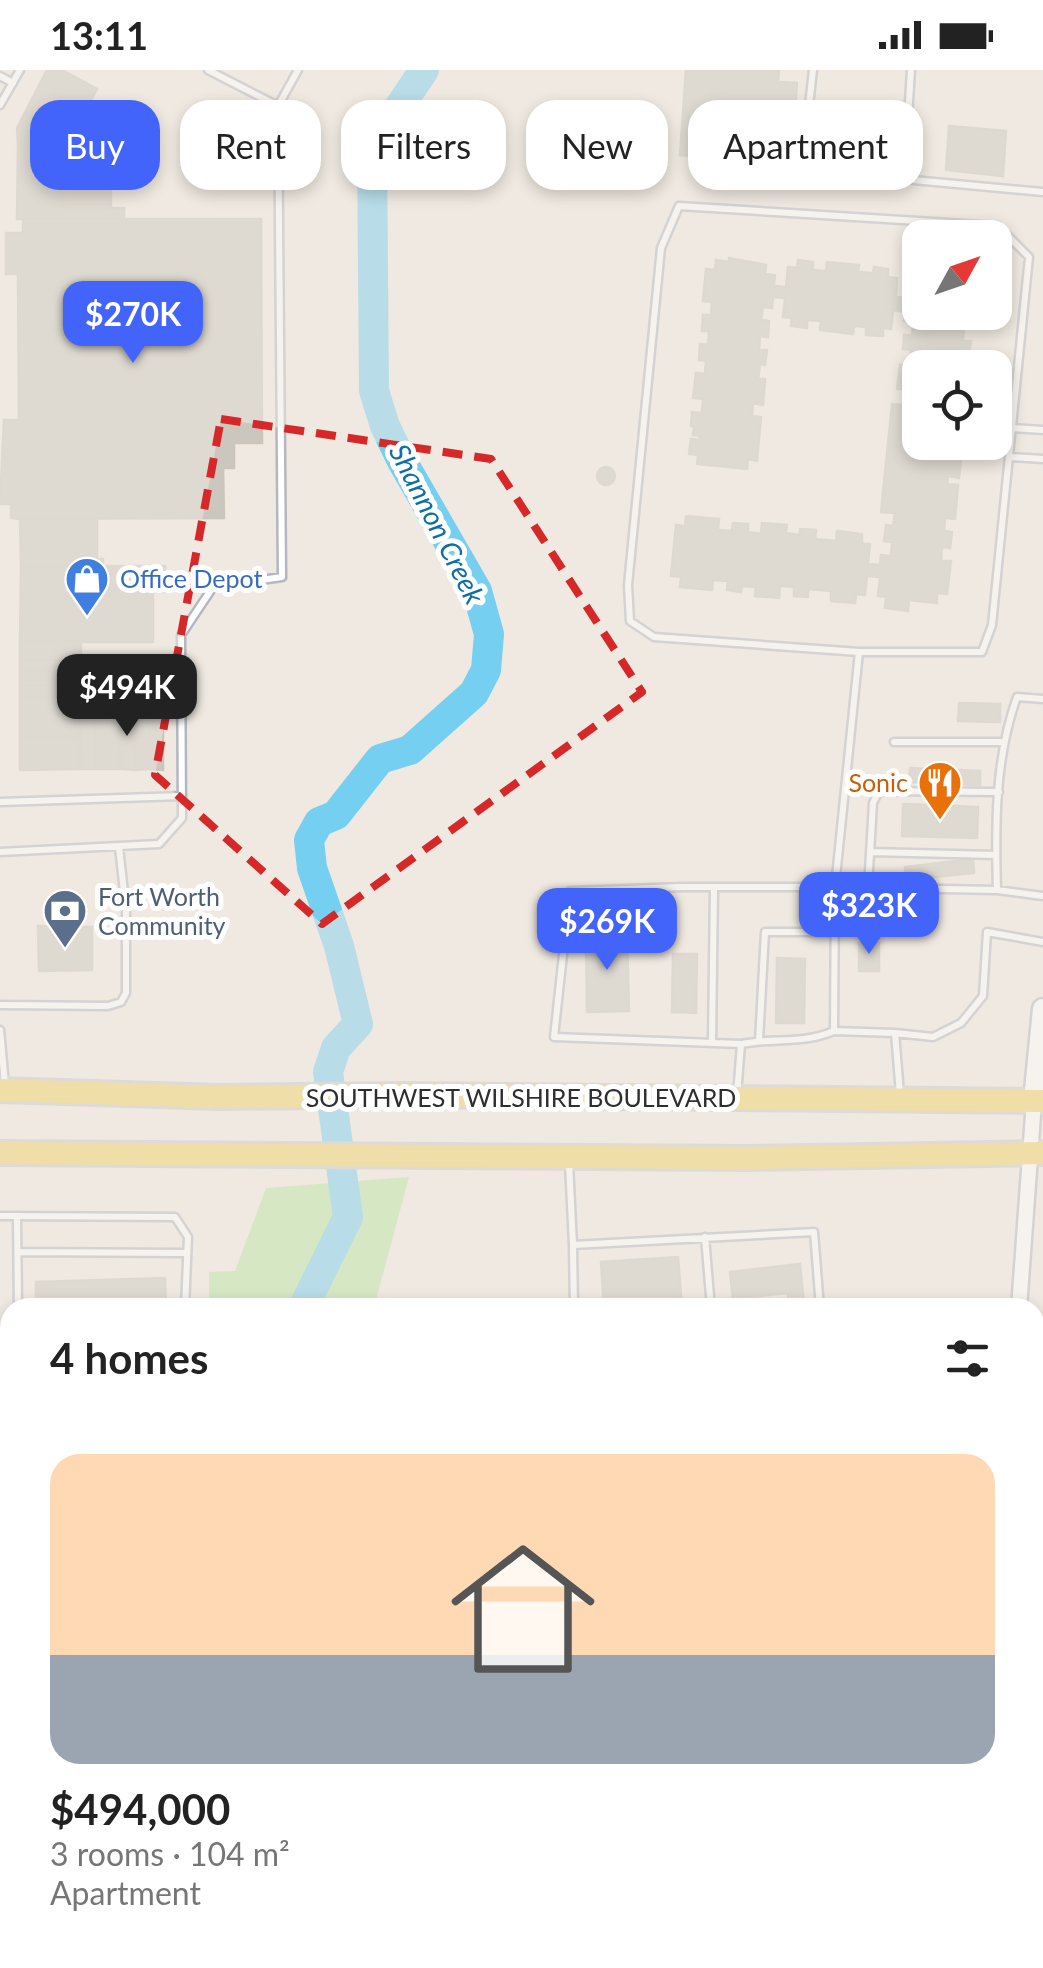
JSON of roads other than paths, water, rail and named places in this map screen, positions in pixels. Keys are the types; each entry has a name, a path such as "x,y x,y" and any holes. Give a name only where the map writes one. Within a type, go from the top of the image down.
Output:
{"main road":[{"name":"SOUTHWEST WILSHIRE BOULEVARD","path":"3,1090 1039,1101"},
{"path":"0,1153 764,1158 1038,1153"}],"street":[{"path":"1020,1298 1038,1153 1043,1009"}],"lane":[{"path":"0,105 20,70"},
{"path":"208,70 266,100"},
{"path":"281,100 298,70"},
{"path":"810,100 813,70"},
{"path":"908,100 910,70"},
{"path":"0,76 13,83"},
{"path":"923,181 1043,192"},
{"path":"0,852 160,844 182,818 181,635 213,588 282,577 279,190"},
{"path":"1010,460 992,625 982,652 859,652 654,637 630,621 628,585 661,248 679,206 998,226 1028,258 1012,438"},
{"path":"1013,428 1043,430"},
{"path":"1012,457 1043,459"},
{"path":"834,1031 834,887 859,652"},
{"path":"998,890 1002,742 1017,697 1043,699"},
{"path":"894,742 1002,742"},
{"path":"868,887 874,802 879,791 999,792"},
{"path":"0,802 182,796"},
{"path":"0,1005 108,1006 121,1002 126,992 126,910 119,846"},
{"path":"870,852 996,855"},
{"path":"1043,896 998,890 868,887 570,892 554,1037 741,1044 811,1040 834,1031 933,1037 961,1023 983,996 986,932 1043,942"},
{"path":"712,1041 714,888"},
{"path":"759,1040 765,932 836,932"},
{"path":"0,1030 3,1090"},
{"path":"895,1033 900,1100"},
{"path":"736,1100 741,1044"},
{"path":"568,1156 574,1298"},
{"path":"0,1216 175,1217 188,1236 186,1298"},
{"path":"17,1216 18,1298"},
{"path":"573,1245 814,1232 819,1298"},
{"path":"705,1237 711,1298"},
{"path":"18,1252 187,1253"}],"waterway":[{"name":"Shannon Creek","path":"308,1298 348,1217 328,1072 336,1048 358,1024 339,946 312,868 309,840 319,822 336,815 380,759 410,750 474,693 486,670 489,634 477,591 402,461 374,391 372,148 424,70"}],"place":[{"name":"Office Depot","path":"87,617"},
{"name":"Sonic","path":"940,821"},
{"name":"Fort Worth Community","path":"65,949"}]}
